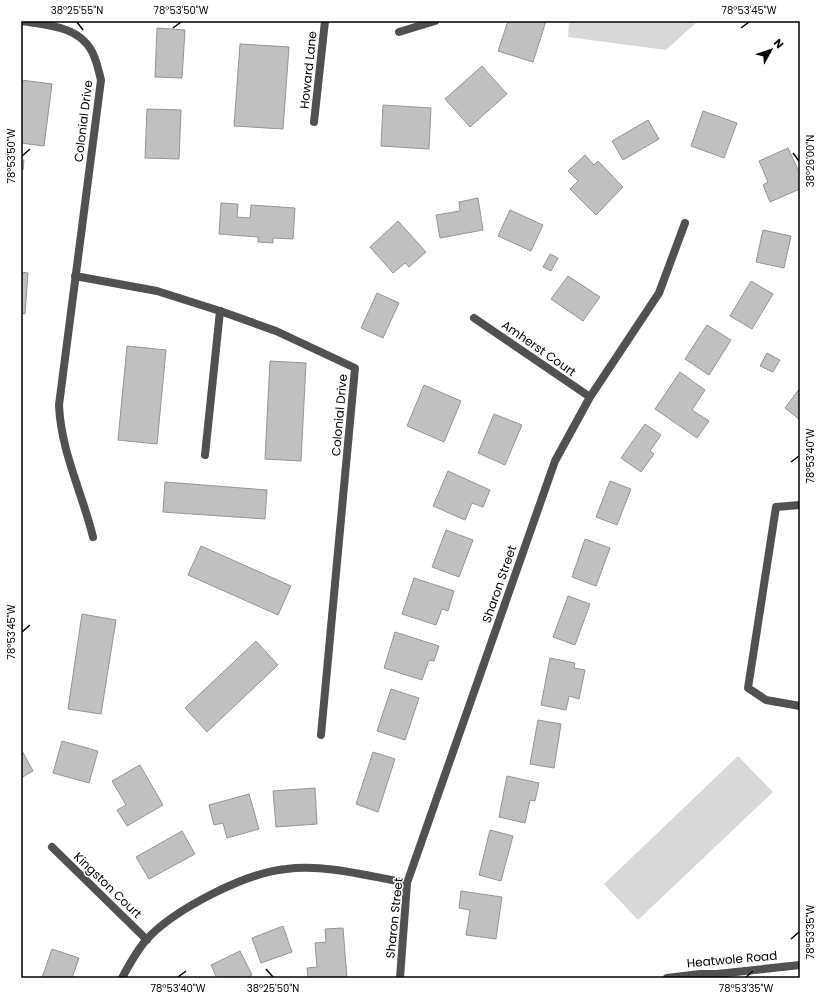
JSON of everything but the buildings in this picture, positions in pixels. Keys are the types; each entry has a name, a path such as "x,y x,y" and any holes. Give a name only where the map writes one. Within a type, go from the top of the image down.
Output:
{"street":[{"name":"Colonial Drive","path":"21,21 55,25 77,34 93,54 101,80 59,396 59,418 71,470 93,537"},
{"name":"Howard Lane","path":"314,122 325,21"},
{"path":"400,32 435,21"},
{"name":"Sharon Street","path":"400,978 407,882 555,461 590,397 659,293 685,223"},
{"name":"Colonial Drive","path":"75,276 157,291 220,311 276,332 355,368 322,735"},
{"path":"205,455 220,311"},
{"name":"Amherst Court","path":"474,318 590,397"},
{"path":"800,505 776,507 748,688 766,700 800,706"},
{"name":"Kingston Court","path":"52,847 147,940"},
{"path":"122,978 147,940 188,906 242,880 286,869 326,869 407,882"},
{"name":"Heatwole Road","path":"666,978 700,974 717,976 800,964"}],"shaded area":[{"path":"569,21 698,21 666,50 568,37"},
{"path":"738,756 773,792 638,920 604,884"}]}
